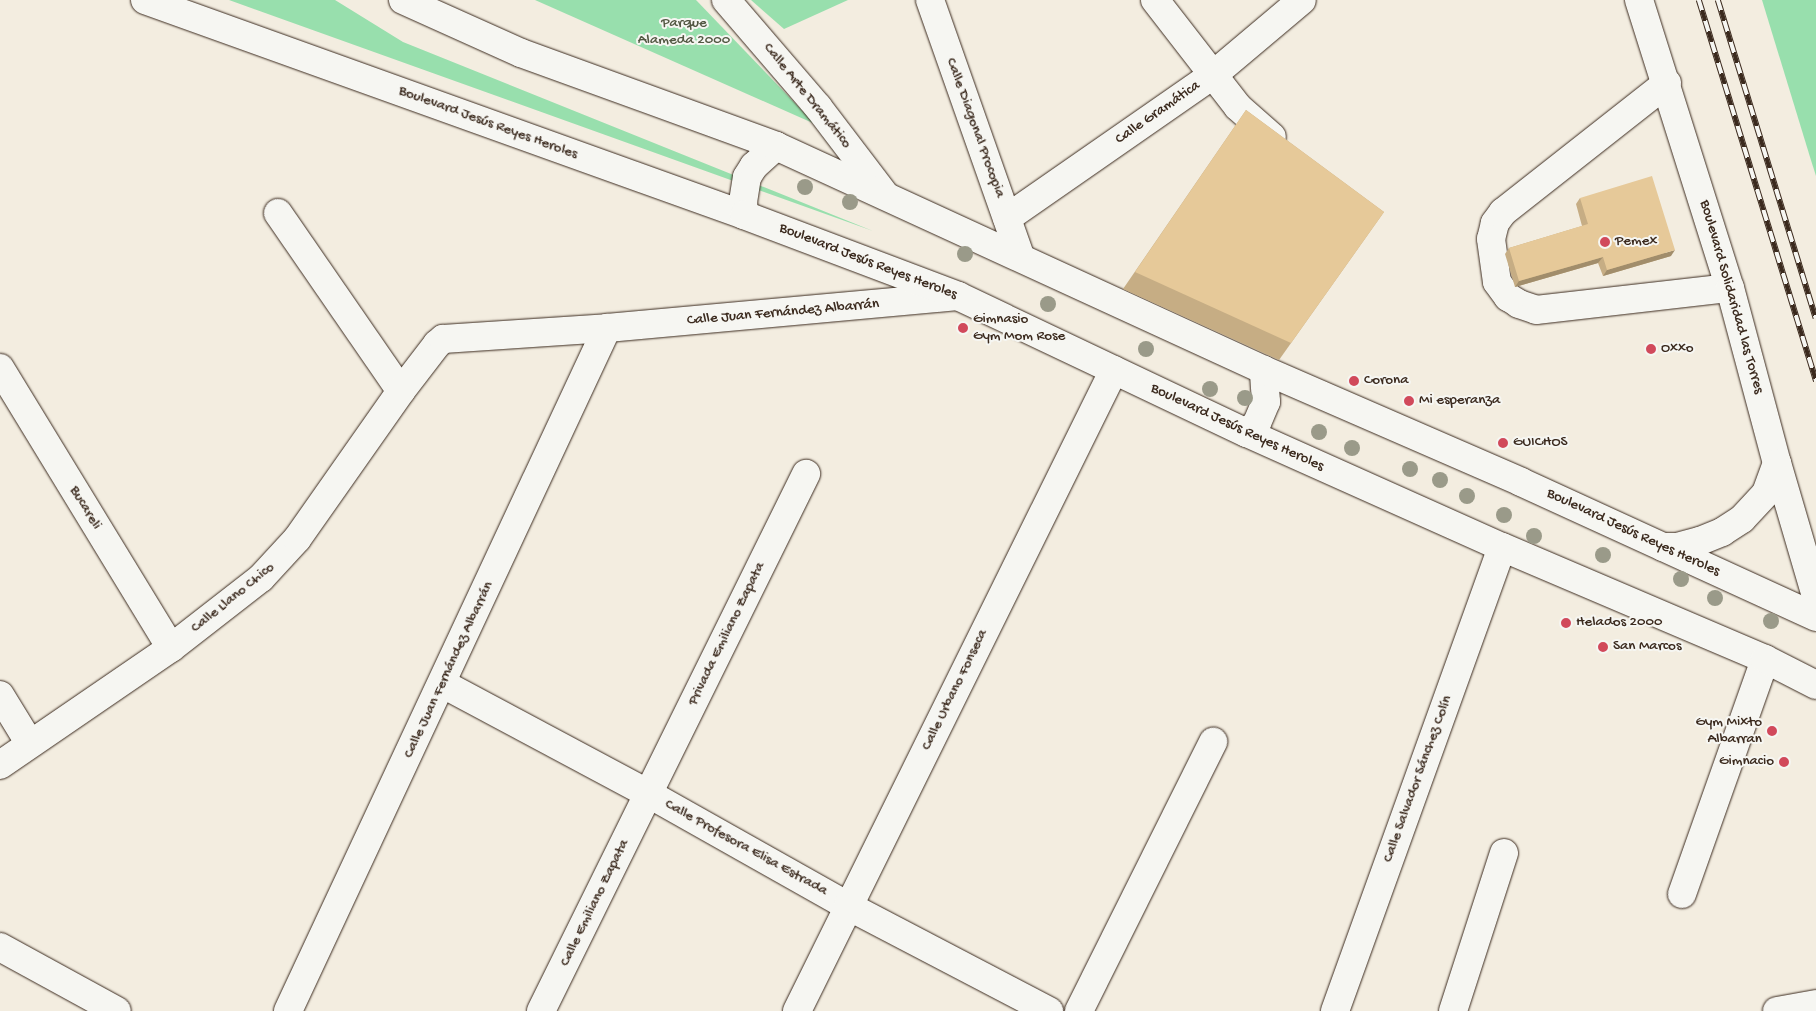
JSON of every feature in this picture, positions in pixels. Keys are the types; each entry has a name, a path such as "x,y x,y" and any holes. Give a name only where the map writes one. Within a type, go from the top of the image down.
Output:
{"street":[{"name":"Boulevard Jesús Reyes Heroles","path":"145,0 744,215 958,296 1247,433 1502,547 1765,658 1816,685"},
{"name":"Boulevard Jesús Reyes Heroles","path":"403,0 522,53 776,146 1020,256 1264,370 1816,617"},
{"name":"Calle Arte Dramático","path":"726,0 818,107 885,195"},
{"name":"Calle Diagonal Procopia","path":"930,0 1020,256"},
{"path":"1155,0 1250,120 1292,153"},
{"name":"Calle Gramática","path":"1007,218 1213,75 1302,0"},
{"name":"Boulevard Solidaridad las Torres","path":"1640,0 1730,288 1777,463 1816,596"},
{"path":"1667,83 1503,212 1495,223 1491,239 1497,282 1508,297 1519,304 1536,310 1730,288"},
{"path":"744,215 744,190 747,177 754,166 776,146"},
{"path":"278,213 401,391"},
{"name":"Calle Juan Fernández Albarrán","path":"447,337 608,328 958,296"},
{"name":"Calle Juan Fernández Albarrán","path":"288,1011 608,328"},
{"name":"Calle Llano Chico","path":"0,765 171,648 243,593 281,558 297,539 401,391 437,344 447,337"},
{"name":"Bucareli","path":"0,368 171,648"},
{"name":"Calle Urbano Fonseca","path":"797,1011 1114,370"},
{"path":"1247,433 1263,413 1266,402 1264,370"},
{"path":"1663,547 1677,547 1700,542 1722,532 1742,519 1766,492 1777,463"},
{"name":"Privada Emiliano Zapata","path":"649,794 806,474"},
{"name":"Calle Salvador Sánchez Colín","path":"1335,1011 1502,547"},
{"path":"1682,894 1765,658"},
{"name":"Calle Profesora Elisa Estrada","path":"442,684 649,794 848,906 1049,1011"},
{"path":"0,695 30,744"},
{"path":"1079,1011 1213,742"},
{"name":"Calle Emiliano Zapata","path":"541,1011 649,794"},
{"path":"1453,1011 1504,853"},
{"path":"0,947 117,1011"},
{"path":"1777,1011 1816,1004"}],"green space":[{"path":"229,0 335,0 403,42 873,231"},
{"name":"Parque Alameda 2000","path":"535,0 696,0 815,124"},
{"path":"751,0 848,0 784,29"},
{"path":"1762,0 1816,0 1816,176 1810,157"}],"building":[{"path":"1246,110 1384,212 1291,343 1135,272"},
{"name":"Pemex","path":"1652,176 1675,250 1607,270 1603,257 1519,281 1509,248 1588,224 1580,198"}],"railway":[{"path":"1699,0 1816,381"},
{"path":"1718,0 1816,318"}],"place":[{"name":"Pemex","path":"1605,242"},
{"name":"Gimnasio Gym Mom Rose","path":"963,328"},
{"name":"Oxxo","path":"1651,349"},
{"name":"Corona","path":"1354,381"},
{"name":"Mi esperanza","path":"1409,401"},
{"name":"GUICHOS","path":"1503,443"},
{"name":"Helados 2000","path":"1566,623"},
{"name":"San Marcos","path":"1603,647"},
{"name":"Gym Mixto Albarran","path":"1772,731"},
{"name":"Gimnacio","path":"1784,762"}]}
